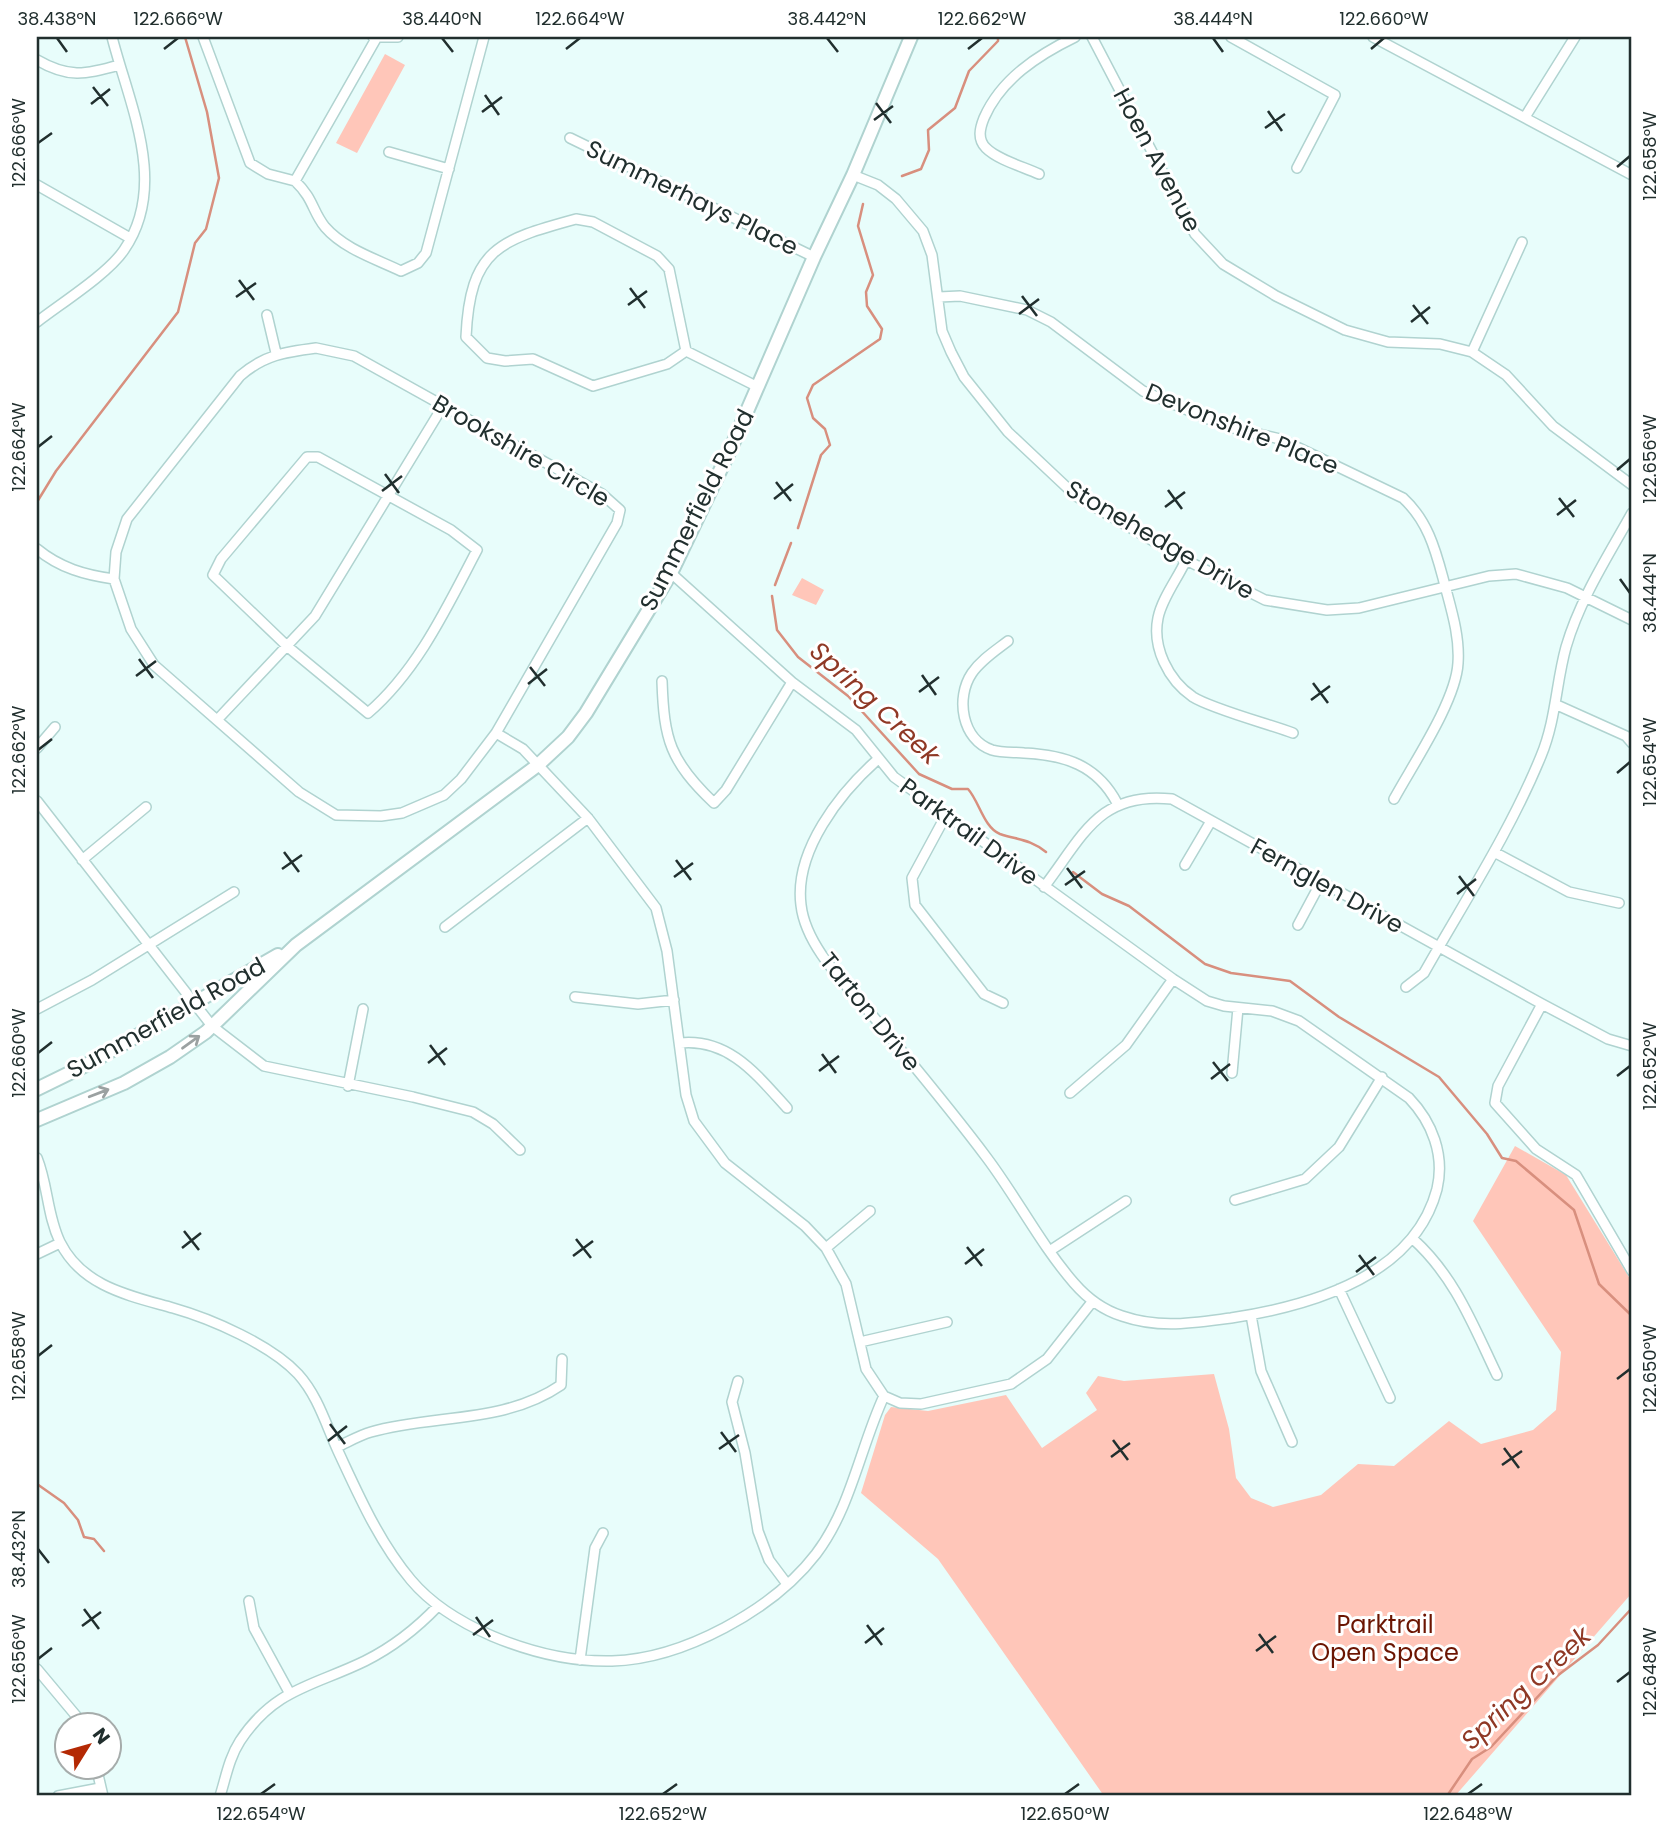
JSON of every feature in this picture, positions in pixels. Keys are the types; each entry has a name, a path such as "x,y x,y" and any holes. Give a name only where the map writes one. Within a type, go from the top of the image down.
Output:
{"street":[{"path":"37,323 124,251 144,204 144,161 135,111 112,37"},
{"path":"203,37 250,163 268,174 296,181 313,201 323,224 332,234 401,271 418,264 426,253 484,37"},
{"path":"296,181 375,37 398,37"},
{"name":"Summerfield Road","path":"37,1089 296,945 538,765 568,737 586,713 671,573 853,175 911,37"},
{"path":"1039,174 986,148 979,138 981,125 995,96 1012,77 1039,57 1075,37"},
{"name":"Hoen Avenue","path":"1092,37 1195,234 1223,264 1276,296 1345,330 1388,342 1440,344 1472,352 1506,375 1553,426 1632,485"},
{"path":"1231,37 1335,94 1297,168"},
{"path":"1373,37 1632,175"},
{"path":"1525,117 1575,37"},
{"path":"37,60 58,72 89,74 119,65"},
{"name":"Summerhays Place","path":"570,138 814,257"},
{"path":"388,152 449,169"},
{"name":"Stonehedge Drive","path":"853,175 878,184 896,199 923,230 932,255 942,331 964,377 1008,432 1076,496 1186,560 1265,600 1327,610 1359,608 1489,576 1516,574 1567,588 1632,621"},
{"path":"37,185 130,238"},
{"path":"576,219 593,222 657,256 669,269 686,351 667,364 593,386 533,359 505,361 487,358 466,337 480,267 495,249 520,234 576,219"},
{"path":"1472,352 1522,242"},
{"name":"Devonshire Place","path":"939,297 960,296 1027,310 1051,322 1143,391 1225,426 1280,439 1403,498 1416,510 1428,530 1445,586 1457,639 1457,674 1453,688 1394,799"},
{"path":"267,315 276,353"},
{"name":"Brookshire Circle","path":"316,348 354,356 443,406 603,494 620,510 617,523 496,733 461,779 424,807 381,816 337,815 299,792 154,664 131,629 114,579 116,552 127,519 240,376 257,361 276,353 316,348"},
{"path":"686,351 758,387"},
{"path":"217,720 315,616 443,406"},
{"path":"307,457 318,457 389,496 451,530 477,550 436,627 392,693 368,713 288,647 213,575 221,559 307,457"},
{"path":"1406,987 1424,973 1494,852 1539,760 1557,705 1566,648 1585,598 1632,513"},
{"path":"38,552 84,575 114,579"},
{"path":"1186,560 1158,615 1156,634 1162,657 1174,679 1194,697 1293,733"},
{"name":"Parktrail Drive","path":"671,573 792,682 856,730 877,760 894,777 945,817 1173,979 1207,1000 1238,1008 1272,1011 1299,1021 1382,1077 1420,1110 1437,1150 1440,1168 1433,1201 1413,1238 1385,1265 1339,1289 1293,1306 1171,1326 1150,1325 1117,1315 1092,1302"},
{"path":"1008,642 970,675 962,707 965,723 972,736 994,750 1049,754 1072,760 1105,782 1117,803 1098,818 1044,887"},
{"path":"662,681 664,729 669,745 700,790 714,803 726,790 792,682"},
{"path":"1557,705 1626,736 1632,743"},
{"path":"37,748 55,727"},
{"path":"496,733 523,749 588,818 656,908 662,922 685,1095 702,1135 725,1163 805,1226 826,1248 846,1284 866,1369 884,1396 900,1403 921,1405 1012,1384 1047,1359 1092,1302"},
{"name":"Tarton Drive","path":"877,760 844,792 810,850 799,885 802,916 827,961 986,1157 1073,1282 1092,1302"},
{"name":"Fernglen Drive","path":"1117,803 1153,797 1172,799 1542,1004 1608,1039 1632,1046"},
{"path":"37,801 212,1026 264,1066 472,1112 493,1124 520,1150"},
{"path":"82,860 146,807"},
{"path":"945,817 912,878 913,898 922,918 984,994 1003,1003"},
{"path":"445,927 588,818"},
{"path":"1185,865 1211,821"},
{"path":"1494,852 1569,892 1619,904"},
{"path":"1298,925 1321,882"},
{"path":"37,1009 92,980 234,892"},
{"name":"Summerfield Road","path":"37,1120 124,1083 170,1057 212,1026 296,945"},
{"path":"1070,1093 1126,1045 1173,979"},
{"path":"575,997 638,1004 674,1000"},
{"path":"1542,1004 1498,1086 1495,1102 1536,1149 1576,1175 1628,1253 1632,1271"},
{"path":"1233,1073 1238,1008"},
{"path":"348,1086 363,1009"},
{"path":"680,1043 708,1044 739,1059 787,1108"},
{"path":"1235,1200 1306,1179 1339,1146 1382,1077"},
{"path":"37,1158 60,1243 77,1263 107,1289 217,1323 297,1372 321,1411 381,1538 412,1581 438,1606 477,1629 517,1646 580,1660 616,1661 678,1648 745,1617 787,1584 816,1554 842,1509 884,1396"},
{"path":"1051,1250 1126,1201"},
{"path":"826,1248 870,1211"},
{"path":"1413,1238 1437,1262 1458,1292 1497,1376"},
{"path":"37,1254 60,1243"},
{"path":"1339,1289 1390,1398"},
{"path":"1251,1315 1261,1371 1293,1442"},
{"path":"860,1342 947,1322"},
{"path":"337,1447 370,1432 437,1419 498,1413 531,1404 561,1385 562,1359"},
{"path":"738,1381 732,1402 745,1453 758,1531 769,1560 787,1584"},
{"path":"580,1660 595,1548 603,1533"},
{"path":"249,1601 254,1628 289,1692"},
{"path":"220,1796 225,1772 240,1742 256,1721 289,1692 366,1661 417,1627 438,1606"},
{"path":"37,1670 71,1710"},
{"path":"58,1796 102,1792"}],"green space":[{"path":"385,54 405,65 357,153 336,143"},
{"path":"802,578 824,590 816,605 792,595"},
{"name":"Parktrail Open Space","path":"1515,1146 1566,1175 1632,1282 1631,1594 1455,1796 1104,1796 938,1559 861,1493 885,1415 891,1407 928,1411 1006,1395 1042,1448 1097,1410 1086,1393 1098,1376 1124,1381 1214,1374 1229,1429 1236,1478 1251,1498 1273,1507 1321,1495 1358,1464 1394,1466 1449,1421 1481,1444 1533,1430 1556,1410 1561,1352 1473,1221"}],"waterway":[{"path":"37,502 56,471 178,312 195,243 206,229 219,178 207,112 185,37"},
{"name":"Spring Creek","path":"902,176 921,169 929,150 928,130 955,108 969,71 998,41 998,37"},
{"name":"Spring Creek","path":"798,528 821,455 830,445 825,429 813,418 807,398 813,385 880,339 882,329 867,306 866,292 873,275 858,226 863,204"},
{"name":"Spring Creek","path":"775,585 791,543"},
{"name":"Spring Creek","path":"772,596 777,630 798,657 848,696 919,774 952,789 968,789 994,831 1029,842 1046,852"},
{"name":"Spring Creek","path":"1073,872 1102,894 1129,906 1205,964 1231,973 1290,981 1339,1017 1439,1077 1487,1134 1502,1158 1516,1161 1574,1210 1599,1284 1632,1316"},
{"path":"37,1484 64,1503 78,1520 84,1537 94,1539 104,1551"},
{"name":"Spring Creek","path":"1447,1796 1472,1759 1491,1747 1557,1676 1598,1645 1632,1608"}]}
